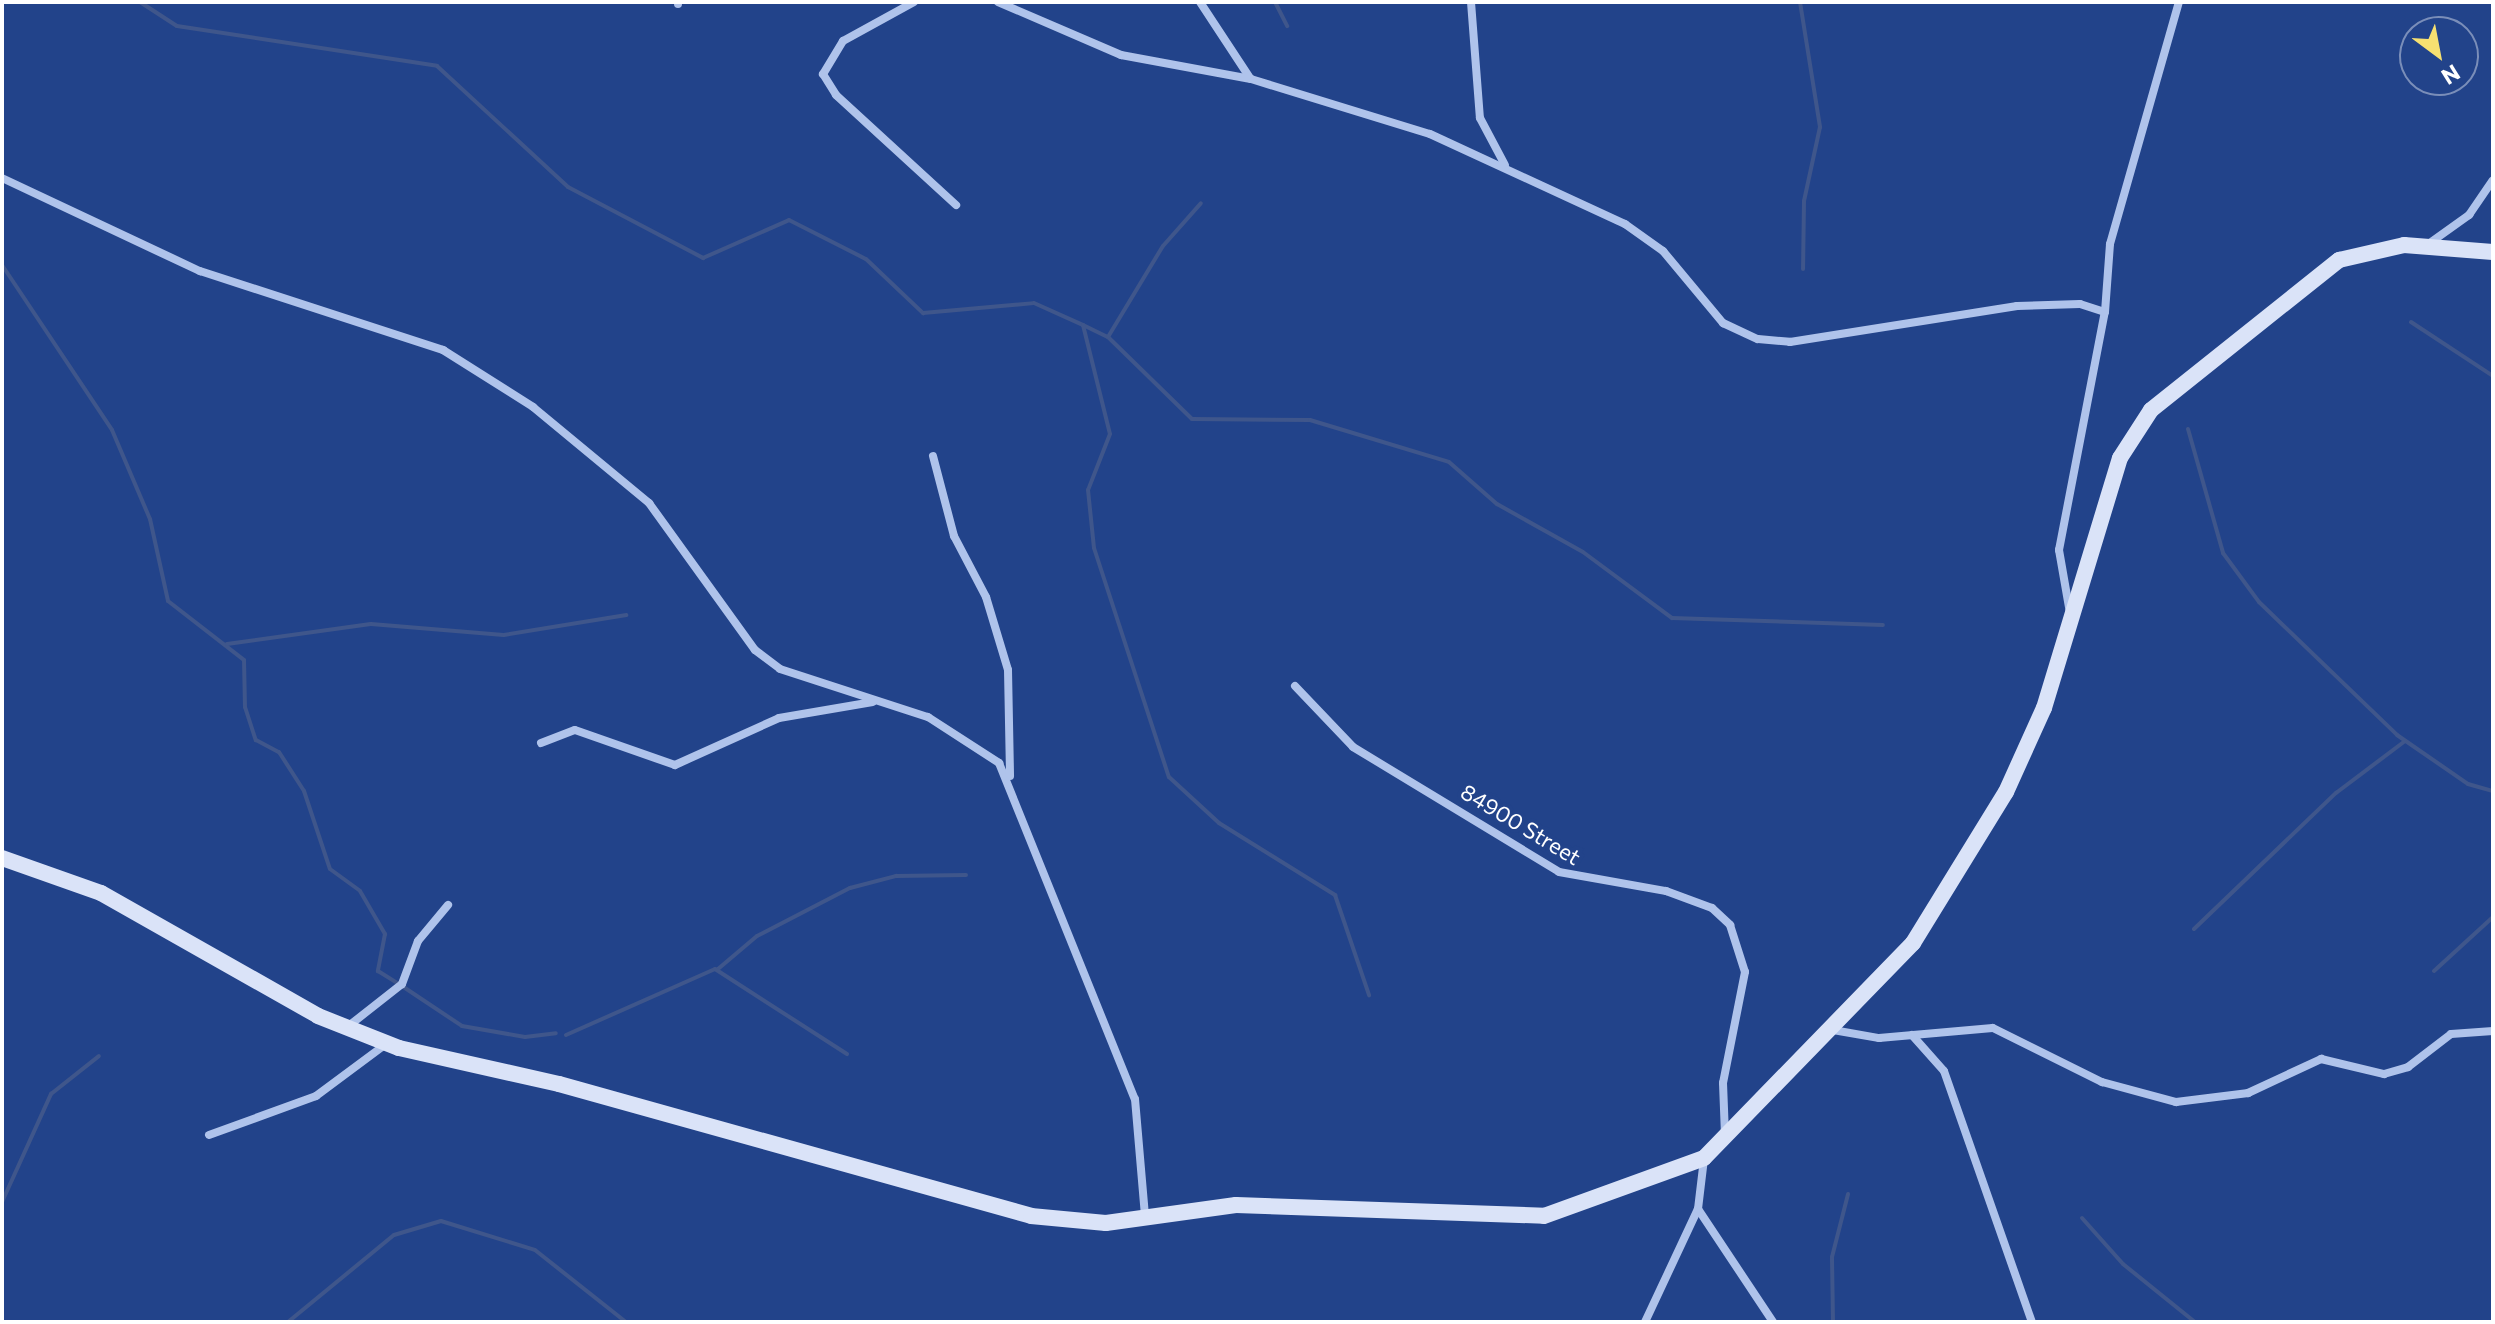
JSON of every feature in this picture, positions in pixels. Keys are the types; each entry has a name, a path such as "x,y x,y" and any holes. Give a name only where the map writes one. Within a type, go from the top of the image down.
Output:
{"street":[{"path":"914,2 843,41 823,74 836,95 956,205"},
{"path":"998,2 1121,55 1251,79 1430,134 1625,224 1663,251 1723,323 1758,339 1790,342 2017,306 2080,304 2105,312"},
{"path":"1200,2 1251,79"},
{"path":"1471,2 1480,118 1495,155 1511,171"},
{"path":"2072,619 2059,550 2105,312 2110,244 2128,162 2179,2"},
{"path":"2,178 200,271 443,350 533,407 649,503 755,650 780,669 954,730 1010,777"},
{"path":"2427,245 2469,215 2493,180"},
{"path":"2,858 101,893 345,1029 387,1043 1031,1216 1106,1223 1236,1205 1531,1217 1704,1158 1833,1030 1913,943 1960,872 2044,708 2120,458 2151,410 2319,271 2364,251 2427,245 2493,252"},
{"path":"933,456 954,536 986,597 1008,670 1010,777 1135,1099 1145,1216"},
{"name":"84900 Street","path":"1295,686 1353,747 1468,810 1559,872 1666,891 1712,908 1730,925 1745,972 1723,1083 1725,1139"},
{"path":"541,743 575,730 675,765 713,754 779,718 878,701"},
{"path":"345,1029 402,984 418,941 448,905"},
{"path":"1833,1030 1911,1035 1993,1028 2102,1082 2176,1102 2248,1093 2321,1059 2397,1071 2451,1034 2493,1031"},
{"path":"1911,1035 1944,1071 2032,1322"},
{"path":"209,1135 316,1096 387,1043"},
{"path":"1645,1322 1698,1209 1704,1158"},
{"path":"1698,1209 1773,1322"}],"waterway":[{"path":"140,2 177,26 437,66 568,187 703,258 789,220 866,259 923,313 1034,303 1108,337 1192,419 1310,420 1449,462 1497,504 1583,552 1672,618 1883,625"},
{"path":"1275,2 1287,26"},
{"path":"1800,2 1820,127 1804,201 1803,269"},
{"path":"1108,337 1163,246 1201,203"},
{"path":"2,265 112,430 150,519 168,601 244,660 245,707 256,740 279,752 304,791 330,869 360,891 385,934 378,971 397,983"},
{"path":"2411,322 2493,376"},
{"path":"1083,325 1110,434 1088,490 1094,548 1169,777 1219,823 1335,895 1369,995"},
{"path":"2188,429 2223,553 2259,602 2397,735 2468,784 2493,791"},
{"path":"227,644 371,624 504,635 626,615"},
{"path":"2194,929 2336,793 2405,741"},
{"path":"718,969 757,936 850,888 896,876 966,875"},
{"path":"2434,971 2493,917"},
{"path":"566,1035 715,969 847,1054"},
{"path":"402,986 462,1026 525,1037 556,1033"},
{"path":"2,1202 51,1094 99,1056"},
{"path":"1833,1322 1832,1257 1848,1194"},
{"path":"2082,1218 2123,1264 2195,1322"},
{"path":"288,1322 394,1235 441,1221 535,1250 626,1322"}]}
